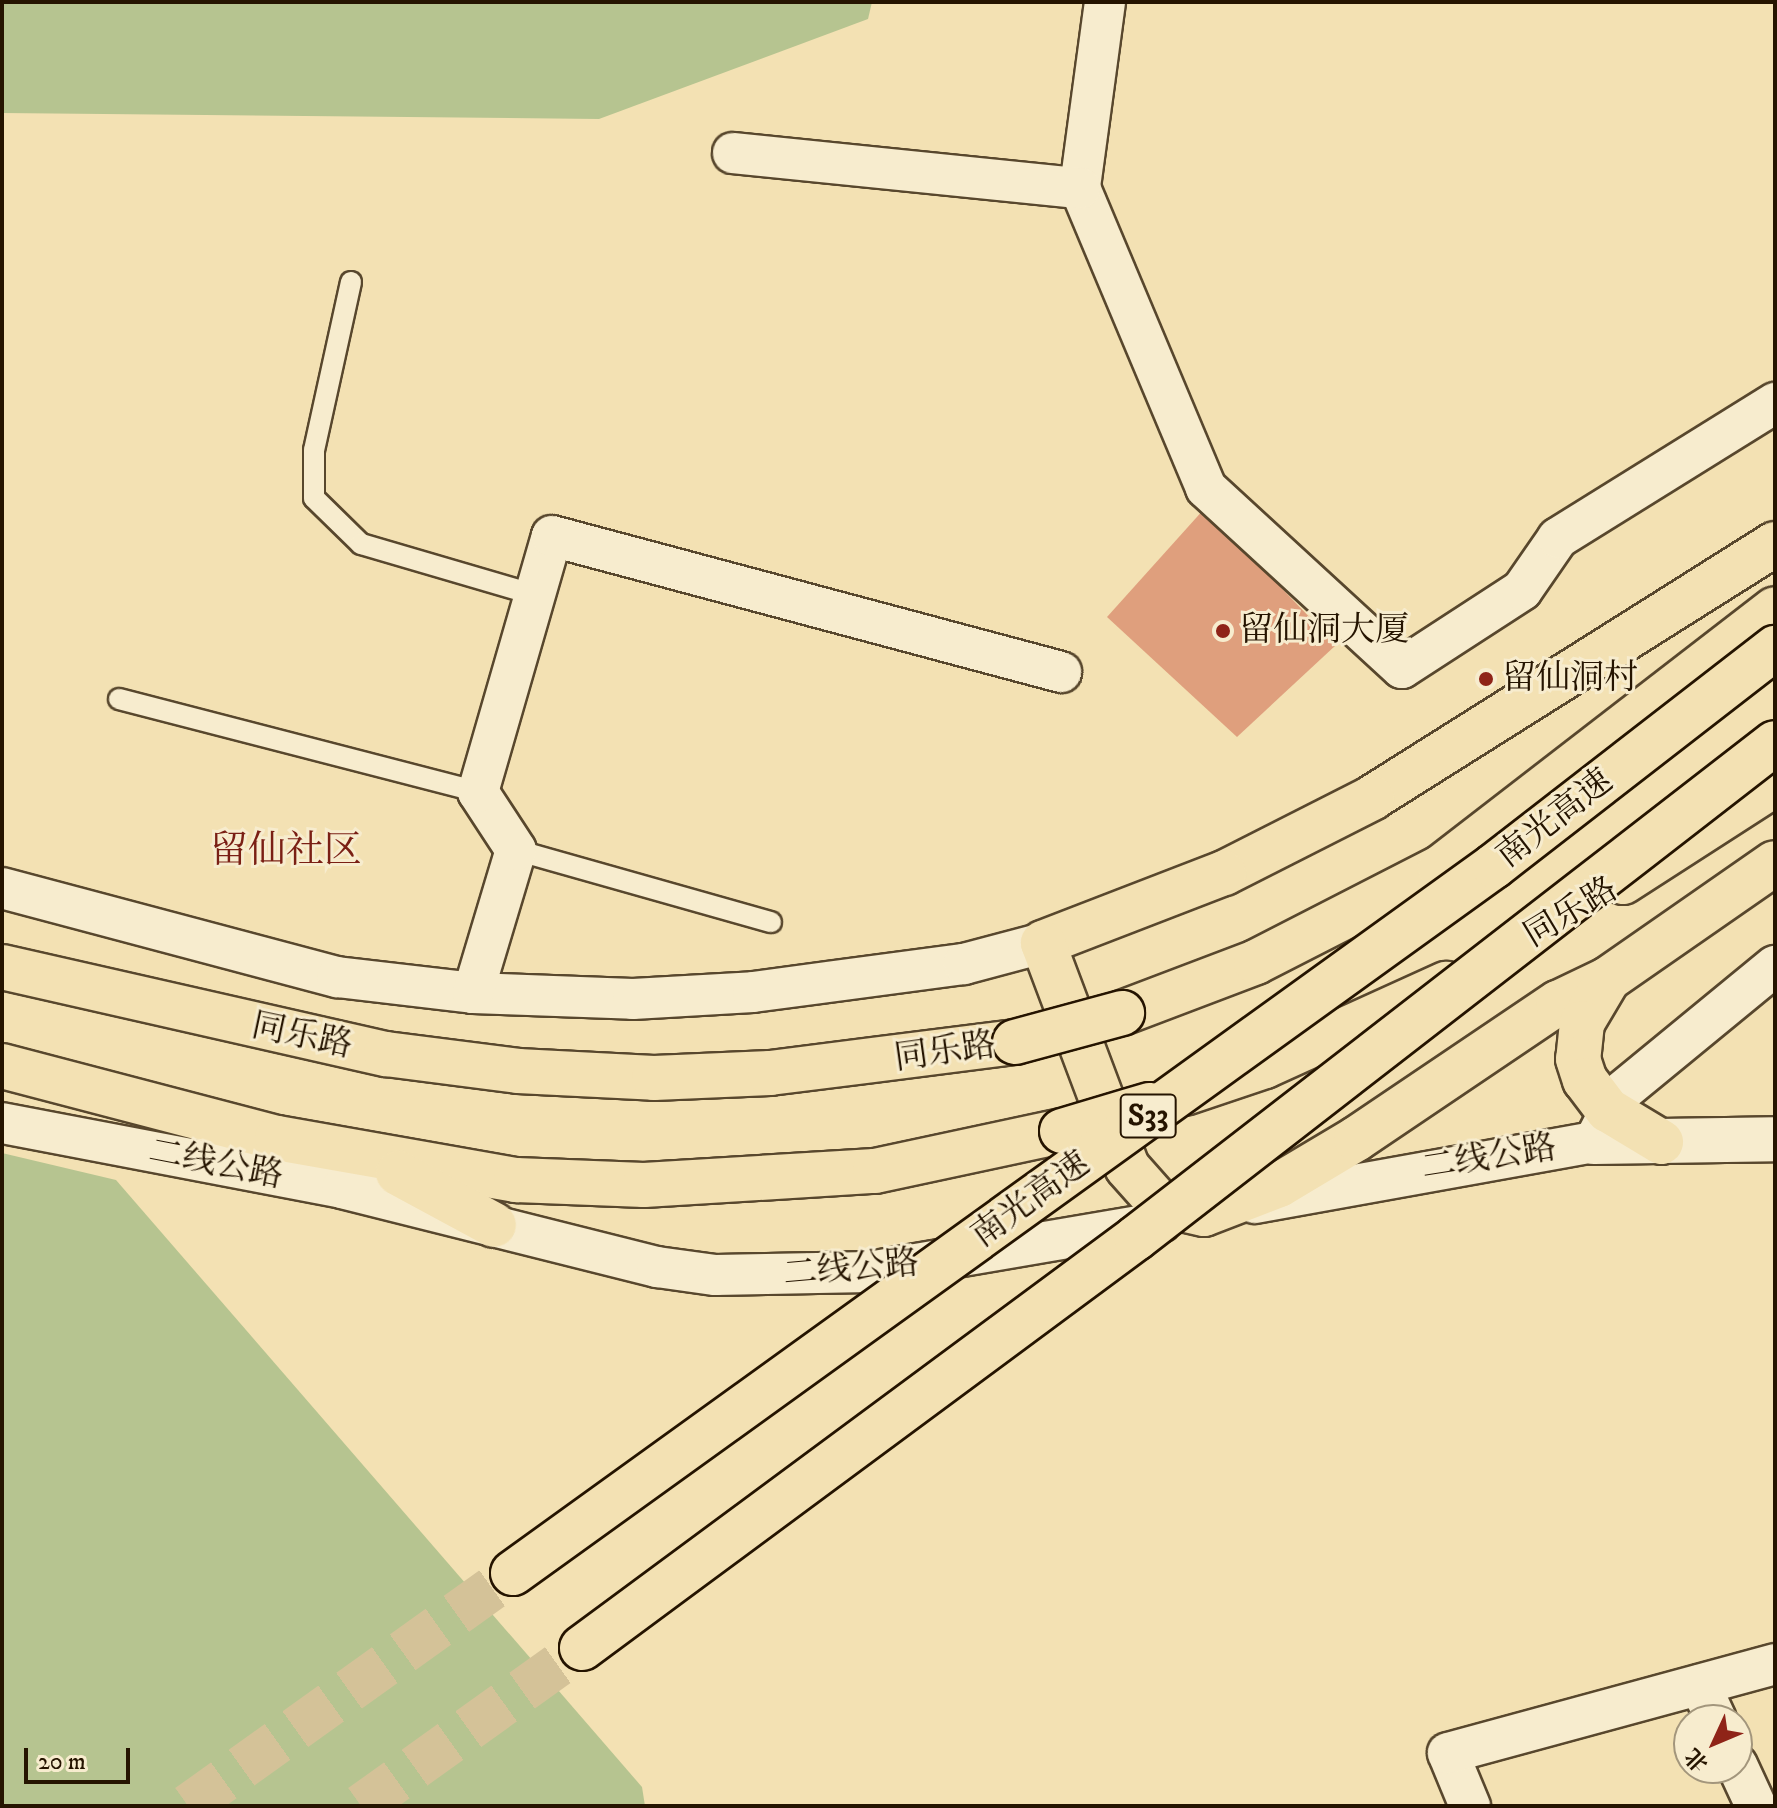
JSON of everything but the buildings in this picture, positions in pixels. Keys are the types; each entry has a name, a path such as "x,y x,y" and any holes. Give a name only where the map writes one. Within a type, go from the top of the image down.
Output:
{"main road":[{"path":"1775,544 1372,798 1224,873 1043,943 1127,1167 1160,1204 1204,1214 1279,1185 1558,1003 1608,979 1775,863"},
{"name":"同乐路","path":"2,967 386,1054 518,1071 654,1078 770,1073 1015,1042 1122,1013 1256,962 1440,868 1775,609"},
{"name":"南光高速","path":"513,1573 1494,866 1775,648"},
{"name":"S33","path":"582,1648 1136,1238 1775,743"},
{"name":"同乐路","path":"2,1066 375,1160 516,1180 774,1180 875,1171 1062,1131 1265,1066 1480,967 1775,784"},
{"path":"1608,979 1591,1003 1578,1050 1585,1080 1601,1126 1661,1142"},
{"path":"375,1160 494,1225"}],"street":[{"path":"1105,2 1080,188 1206,488 1402,668 1522,590 1558,538 1775,403"},
{"path":"733,153 1080,188"},
{"path":"473,993 516,850 478,792 552,536 1061,672"},
{"path":"2,888 337,977 473,993 633,999 753,992 964,964 1043,943"},
{"path":"1601,1126 1775,966"},
{"name":"二线公路","path":"2,1123 494,1225 657,1267 782,1277 869,1272 1204,1214 1601,1126"},
{"path":"1661,1142 1775,1139"},
{"path":"1470,1806 1448,1753 1708,1702 1775,1664"},
{"path":"1746,1784 1756,1806"}],"lane":[{"path":"351,282 314,450 314,498 361,544 535,595"},
{"path":"119,699 478,792"},
{"path":"516,850 771,922"}],"green space":[{"path":"2,2 872,2 868,19 599,119 2,113"},
{"path":"2,1153 116,1180 642,1787 645,1806 2,1806"}],"tunnel":[{"path":"188,1806 513,1573"},
{"path":"361,1806 582,1648"}],"place":[{"name":"留仙洞大厦","path":"1223,631"},
{"name":"留仙洞村","path":"1486,679"}],"district":[{"name":"留仙社区","path":"286,852"}]}
